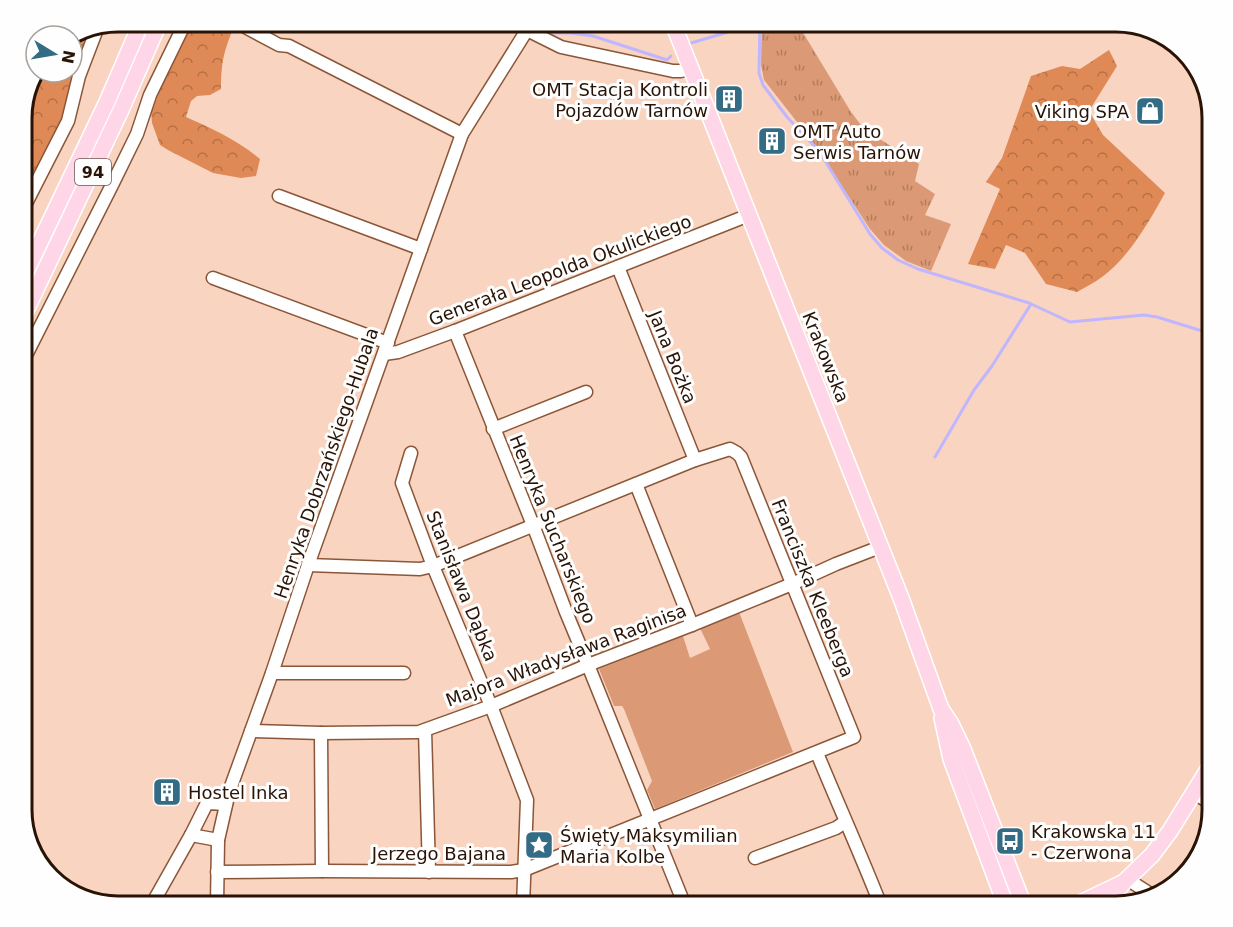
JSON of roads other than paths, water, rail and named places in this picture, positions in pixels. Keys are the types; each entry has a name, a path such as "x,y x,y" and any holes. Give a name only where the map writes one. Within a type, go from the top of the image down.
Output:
{"main road":[{"name":"94","path":"32,259 106,104 137,32"},
{"name":"94","path":"32,298 122,110 155,32"},
{"name":"Krakowska","path":"676,32 901,598 941,709 951,759 1002,896"},
{"name":"Krakowska","path":"941,709 963,749 1020,896"},
{"path":"1113,896 1152,855 1202,780"},
{"path":"1095,896 1126,881"}],"street":[{"path":"32,343 127,155 137,134 150,95 181,32"},
{"path":"255,32 279,45 289,46 462,134"},
{"name":"Henryka Dobrzańskiego-Hubala","path":"217,896 218,840 226,804 308,565 462,134 526,32"},
{"path":"531,32 561,47 674,72 690,68"},
{"path":"32,191 68,121 79,76 95,35"},
{"path":"279,196 421,249"},
{"name":"Generała Leopolda Okulickiego","path":"386,348 398,352 749,215"},
{"name":"Jana Bożka","path":"618,267 694,460"},
{"path":"213,278 386,348"},
{"name":"Henryka Sucharskiego","path":"455,331 681,896"},
{"path":"493,429 586,392"},
{"name":"Franciszka Kleeberga","path":"308,565 420,569 433,566 694,460 730,449 737,453 741,457 854,737 650,819"},
{"name":"Stanisława Dąbka","path":"411,453 402,483 527,800 523,896"},
{"path":"636,484 692,625"},
{"name":"Majora Władysława Raginisa","path":"251,732 419,732 692,625 880,547"},
{"path":"272,673 404,673"},
{"path":"425,730 429,872"},
{"path":"321,733 322,871"},
{"path":"817,753 877,896"},
{"path":"1194,793 1202,798"},
{"path":"157,896 207,802 226,804"},
{"name":"Jerzego Bajana","path":"217,872 511,872 524,870 650,819"},
{"path":"755,858 836,828 845,822"},
{"path":"191,835 218,840"},
{"path":"1126,881 1143,891"}],"waterway":[{"path":"546,32 593,36 667,60 671,56"},
{"path":"691,43 728,32"},
{"path":"760,32 759,73 763,85 787,117 819,151 870,234 882,248 898,260 918,269 1029,303 1070,322 1144,315 1202,331"},
{"path":"935,457 974,390 1031,304"}],"place":[{"name":"OMT Stacja Kontroli Pojazdów Tarnów","path":"729,99"},
{"name":"Viking SPA","path":"1150,111"},
{"name":"OMT Auto Serwis Tarnów","path":"772,141"},
{"name":"Hostel Inka","path":"167,792"},
{"name":"Krakowska 11 - Czerwona","path":"1010,841"},
{"name":"Święty Maksymilian Maria Kolbe","path":"539,845"}]}
